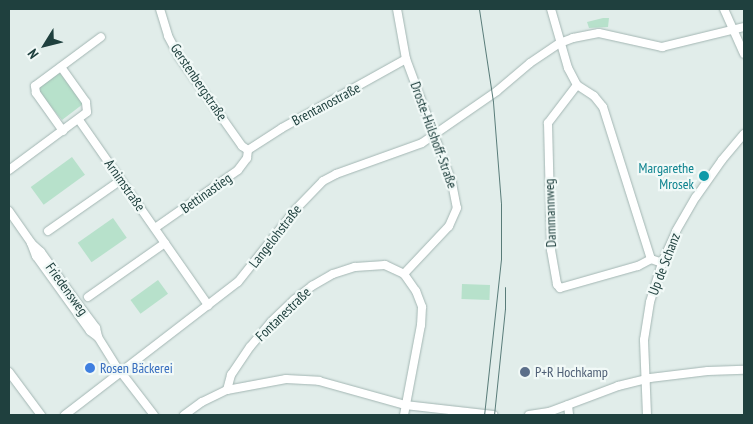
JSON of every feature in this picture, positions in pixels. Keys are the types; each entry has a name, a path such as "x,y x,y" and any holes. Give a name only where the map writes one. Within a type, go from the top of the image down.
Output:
{"street":[{"name":"Gerstenbergstraße","path":"160,9 168,36 180,57 242,146 248,150"},
{"name":"Droste-Hülshoff-Straße","path":"397,9 406,59 454,190 456,214 449,226 404,274"},
{"path":"551,9 568,68 577,85 594,96 603,107 651,259 662,263"},
{"path":"724,9 735,30 744,54"},
{"name":"Langelohstraße","path":"65,415 245,275 295,210 323,181 336,174 412,148 503,87 530,62 560,43 578,36 599,33 662,47 735,30 744,26"},
{"path":"63,131 35,89 37,83 101,38"},
{"name":"Brentanostraße","path":"248,150 282,128 406,59"},
{"path":"9,170 87,112 87,105 61,66"},
{"name":"Dammannweg","path":"577,85 551,116 548,123 551,250 557,284 560,288 638,266 651,259"},
{"name":"Arnimstraße","path":"78,120 208,305"},
{"name":"Up de Schanz","path":"647,415 644,379 647,315 662,263 676,231 696,197 722,160 744,134"},
{"name":"Bettinastieg","path":"155,228 232,175 243,165 248,150"},
{"path":"48,231 121,180"},
{"name":"Friedensweg","path":"9,211 96,328 98,337 121,372 154,415"},
{"path":"88,297 165,243"},
{"name":"Fontanestraße","path":"227,390 231,375 258,337 282,312 312,286 344,270 366,265 384,265 404,274"},
{"path":"404,274 416,291 422,316 404,415"},
{"path":"529,415 568,405 644,379 708,371 744,370"},
{"path":"9,372 41,415"},
{"path":"184,415 202,402 227,390 286,379 309,379 405,405 493,415"},
{"path":"568,405 569,415"}],"green space":[{"path":"609,18 608,27 589,28 587,22"},
{"path":"59,72 82,100 83,104 62,120 38,91 38,87"},
{"path":"72,157 85,175 44,205 31,187"},
{"path":"113,218 127,238 92,262 78,243"},
{"path":"158,280 168,294 140,314 130,300"},
{"path":"462,284 490,285 489,300 461,299"}],"tram line":[{"path":"479,9 493,102 501,203 501,259 484,415"},
{"path":"494,415 505,309 505,287"}],"place":[{"name":"Margarethe Mrosek","path":"704,176"},
{"name":"Rosen Bäckerei","path":"90,368"},
{"name":"P+R Hochkamp","path":"525,372"}]}
